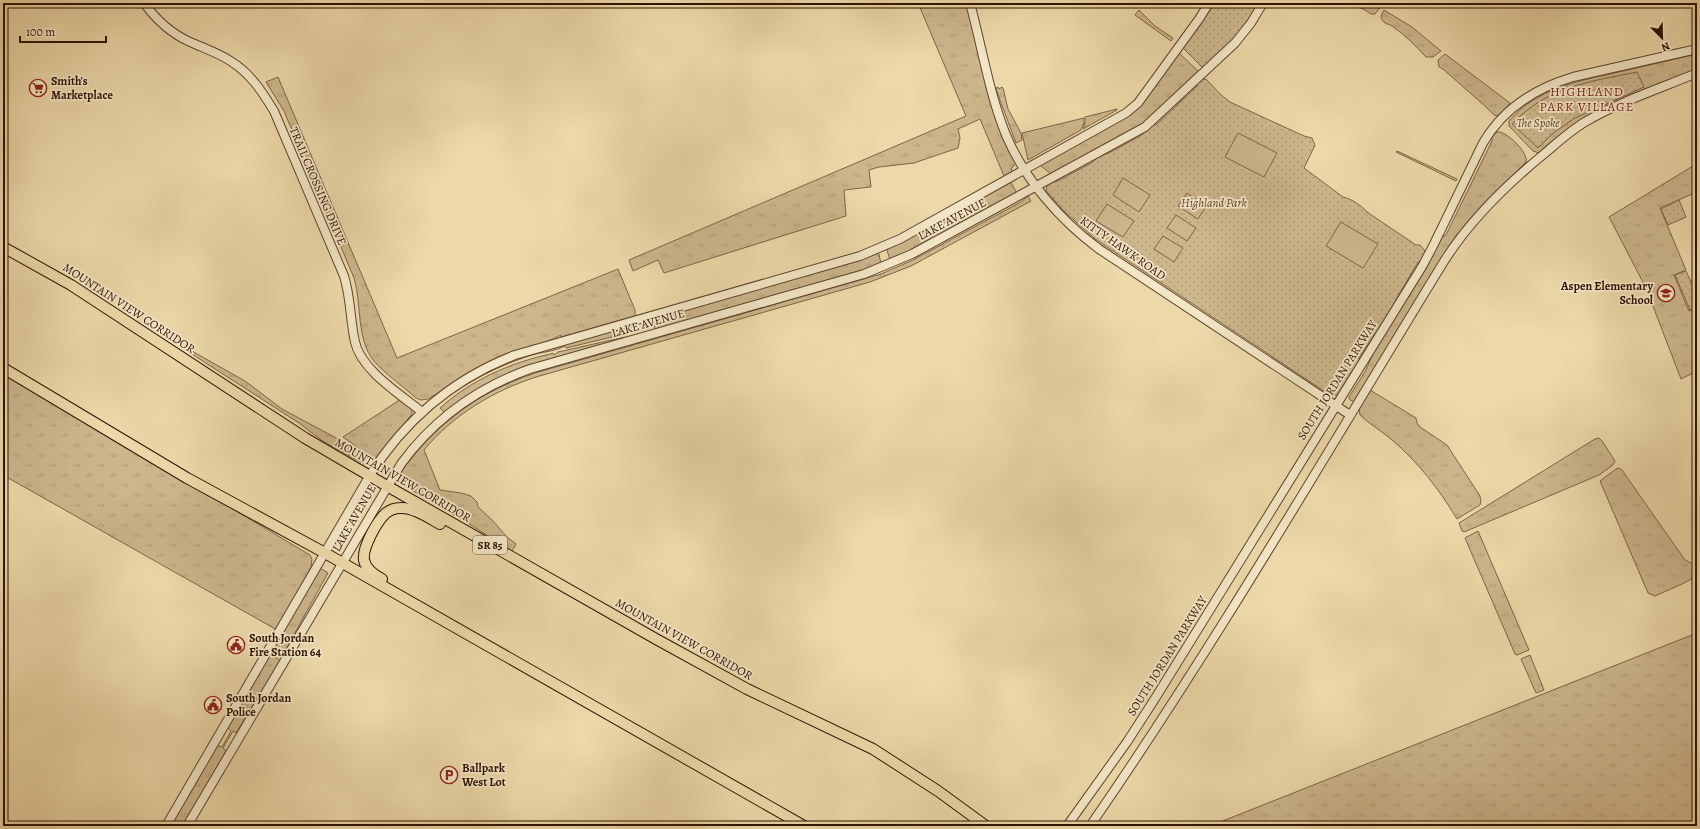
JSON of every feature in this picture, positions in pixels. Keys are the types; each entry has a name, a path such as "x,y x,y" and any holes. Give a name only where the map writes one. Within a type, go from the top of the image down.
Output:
{"highway":[{"name":"MOUNTAIN VIEW CORRIDOR","path":"3,246 71,285 305,438 498,550 747,689 873,750 938,791 986,826"},
{"path":"3,368 187,478 325,553 804,826"},
{"path":"498,550 412,510 399,508 391,510 382,517 365,546 364,554 366,566 375,575 482,636 525,667"}],"street":[{"name":"TRAIL CROSSING DRIVE","path":"144,3 158,19 186,40 234,63 265,95 274,111 344,276 349,293 355,339 359,353 365,363 373,371 422,412"},
{"name":"KITTY HAWK ROAD","path":"970,3 1000,118 1011,145 1025,170 1037,187 1062,217 1099,249 1350,415"},
{"name":"LAKE AVENUE","path":"166,826 370,475 393,443 422,412 440,396 486,368 515,356 850,259 882,247 909,234 1122,116 1134,106 1199,19 1209,3"},
{"name":"LAKE AVENUE","path":"187,826 387,486 407,456 436,424 468,398 500,381 537,367 872,271 912,254 1133,134 1152,121 1235,43 1251,23 1263,3"},
{"name":"SOUTH JORDAN PARKWAY","path":"1067,826 1127,742 1156,698 1427,257 1483,143 1490,132 1504,116 1532,95 1563,80 1697,49"},
{"path":"1090,826 1153,733 1196,665 1445,259 1471,225 1498,195 1535,161 1586,122 1619,106 1697,73"}],"green space":[{"path":"918,3 966,3 1016,163 1011,169 1013,173 1004,176 980,119 958,129 960,138 958,148 914,163 879,167 869,170 871,187 844,190 846,216 664,273 658,260 633,271 629,260 966,116"},
{"path":"1211,3 1260,3 1237,37 1203,68 1182,47"},
{"path":"1350,3 1375,3 1381,6 1375,14 1371,14"},
{"path":"1139,10 1155,26 1173,38 1171,41 1135,15"},
{"path":"1384,10 1412,27 1441,51 1433,57 1426,57 1401,33 1384,22 1381,16"},
{"path":"1178,52 1199,72 1148,121 1052,175 1040,165 1125,116"},
{"path":"1445,54 1510,103 1502,114 1496,116 1493,114 1439,67 1438,60"},
{"path":"1697,54 1697,70 1576,123 1558,136 1539,153 1533,151 1509,126 1509,121 1520,110 1546,93 1589,79"},
{"name":"The Spoke","path":"1637,72 1644,87 1575,118 1552,134 1538,148 1512,124 1526,111 1555,93 1586,83"},
{"path":"278,77 397,358 618,269 635,310 635,316 561,337 561,335 546,342 505,355 479,367 428,399 421,400 416,398 374,361 364,343 354,278 284,111 266,82"},
{"name":"Highland Park","path":"1206,79 1230,102 1304,136 1312,138 1315,145 1304,168 1343,197 1350,199 1416,245 1420,245 1425,251 1422,261 1418,262 1377,334 1374,335 1359,358 1360,361 1337,395 1330,395 1095,239 1064,211 1046,191 1047,185 1053,181 1056,182 1093,162 1097,157 1109,153 1142,135 1151,126 1157,124 1197,86 1201,80"},
{"path":"998,87 999,89 1002,87 1003,88 1008,109 1021,133 1022,140 1016,143 997,92 996,88"},
{"path":"1117,110 1083,129 1085,117"},
{"path":"1084,118 1084,123 1081,130 1028,160 1022,133"},
{"path":"1497,132 1501,132 1511,138 1521,148 1526,158 1526,162 1499,189 1485,206 1355,402 1350,400 1349,397 1366,370 1375,349 1426,267 1442,237 1446,235 1492,141 1492,137"},
{"path":"1238,133 1277,153 1264,177 1225,157"},
{"path":"1397,151 1457,179 1456,181 1396,152"},
{"path":"1697,163 1697,192 1660,208 1686,270 1674,275 1689,311 1697,308 1697,371 1681,379 1646,288 1609,217"},
{"path":"1123,178 1150,195 1139,212 1113,195"},
{"path":"1011,182 1017,194 918,248 890,260 887,250 889,248"},
{"path":"1187,193 1206,206 1198,219 1178,206"},
{"path":"1028,196 1031,201 911,266 870,282 536,377 504,389 461,415 435,437 424,450 440,490 471,496 477,502 478,507 507,537 516,544 512,551 405,486 401,478 404,469 419,449 445,424 485,395 516,380 535,373 881,274 913,260 1021,202"},
{"path":"1679,200 1686,217 1668,225 1661,209"},
{"path":"1107,204 1134,221 1123,237 1096,221"},
{"path":"1176,215 1196,228 1187,241 1167,228"},
{"path":"1341,222 1378,244 1363,268 1326,246"},
{"path":"1163,236 1183,248 1174,262 1154,249"},
{"path":"876,253 879,254 880,265 655,329 653,319"},
{"path":"1686,271 1697,295 1697,307 1690,310 1675,275"},
{"path":"632,324 634,330 612,337 566,348 565,346 556,350 531,355 504,365 464,386 444,399 443,398 477,376 514,359"},
{"path":"625,337 625,339 550,360 445,413 440,408 452,398 478,381 520,362"},
{"path":"183,346 245,381 282,409 338,439 369,464 364,464 324,442 299,423 184,349"},
{"path":"3,372 310,555 312,559 311,567 277,630 3,475"},
{"path":"1370,390 1416,418 1420,427 1447,445 1480,496 1480,505 1457,519 1443,497 1411,457 1402,448 1360,415 1359,409"},
{"path":"401,399 412,408 412,414 375,460 343,437"},
{"path":"1599,438 1615,461 1613,465 1599,475 1464,532 1462,531 1459,523 1595,439"},
{"path":"1619,468 1622,470 1685,560 1691,563 1697,563 1697,576 1655,596 1648,593 1600,481"},
{"path":"1478,531 1529,650 1517,655 1515,654 1465,538"},
{"path":"320,568 328,573 286,649 281,650 275,646"},
{"path":"1697,633 1697,826 1210,826"},
{"path":"270,654 280,660 280,662 236,733 233,731 223,748 226,751 183,826 175,826 171,824 216,745 222,747 231,731 227,727"},
{"path":"1530,655 1544,690 1536,693 1521,659"}],"place":[{"name":"Smith's Marketplace","path":"38,88"},
{"name":"Aspen Elementary School","path":"1666,293"},
{"name":"South Jordan Fire Station 64","path":"236,645"},
{"name":"South Jordan Police","path":"213,705"},
{"name":"Ballpark West Lot","path":"449,775"}],"district":[{"name":"HIGHLAND PARK VILLAGE","path":"1587,98"}]}
